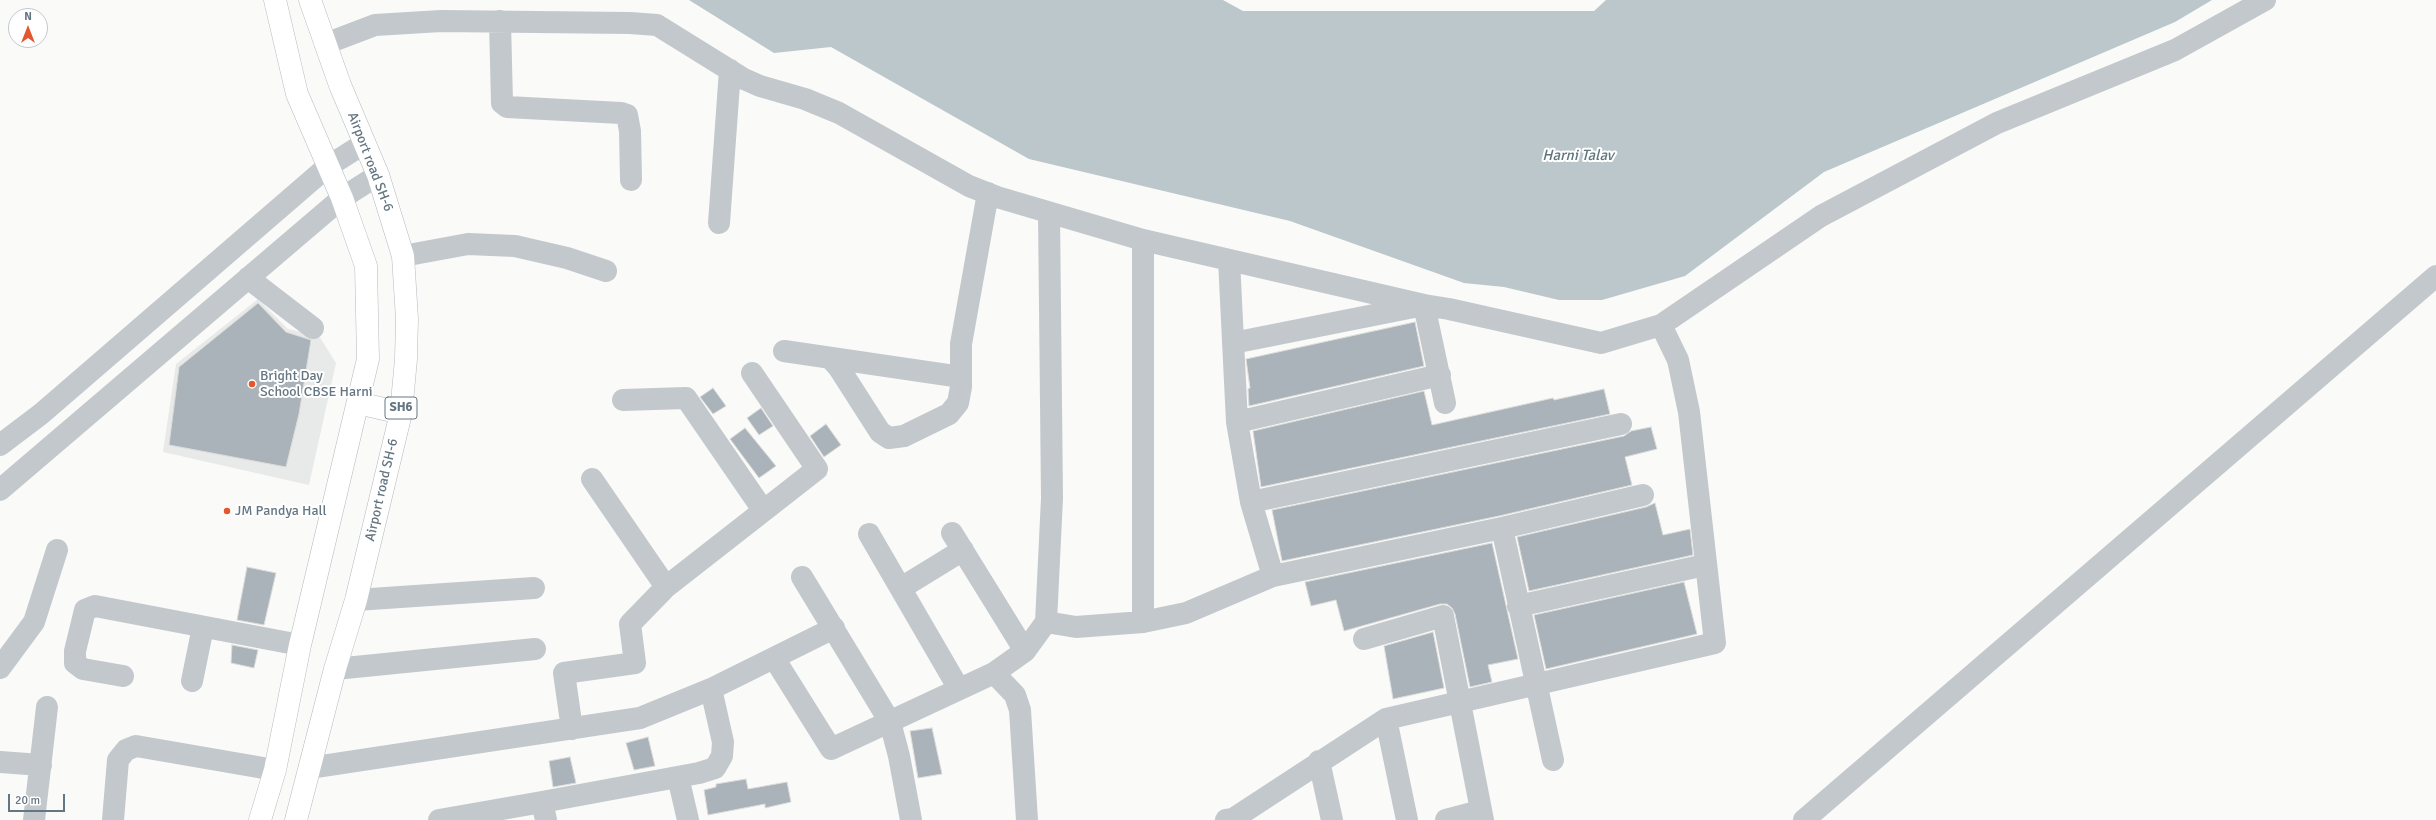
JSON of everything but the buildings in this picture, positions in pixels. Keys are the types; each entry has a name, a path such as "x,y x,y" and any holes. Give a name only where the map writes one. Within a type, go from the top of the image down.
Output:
{"main road":[{"path":"260,820 275,770 300,645 368,359 366,266 342,198 327,167 297,94 275,0"},
{"name":"Airport road SH-6","path":"297,820 308,768 335,668 356,600 401,413 406,359 407,319 403,256 378,175 325,44 310,0"},
{"path":"358,403 401,413"}],"street":[{"path":"325,44 375,25 441,21 630,22 657,25 730,70 760,86 805,99 839,113 969,186 988,194 1142,240 1424,306 1449,309 1601,343 1661,325 1821,216 1997,123 2175,50 2265,0"},
{"path":"500,21 502,103 507,107 621,113 627,115 630,131 631,180"},
{"path":"719,224 730,70"},
{"path":"0,445 41,414 327,167 366,143"},
{"path":"0,490 342,198 378,175"},
{"path":"830,358 839,368 880,432 889,438 904,436 949,414 958,403 961,377 962,344 988,194"},
{"path":"774,658 831,749 994,673 1025,651 1046,622 1052,498 1049,213"},
{"path":"1142,240 1143,622"},
{"path":"403,256 468,244 515,246 567,258 606,271"},
{"path":"1229,260 1237,422 1251,502 1273,576"},
{"path":"1804,820 2436,276"},
{"path":"248,278 313,328"},
{"path":"1233,343 1424,306"},
{"path":"1424,306 1445,403"},
{"path":"1226,820 1234,819 1319,761 1386,719 1459,700 1537,684 1715,643 1705,565 1689,412 1678,360 1661,325"},
{"path":"784,351 961,377"},
{"path":"572,729 564,673 635,663 630,624 666,586 817,469 752,373"},
{"path":"1237,422 1440,375"},
{"path":"623,400 686,398 712,422 763,510"},
{"path":"1251,502 1621,424"},
{"path":"592,479 666,586"},
{"path":"1046,622 1076,627 1143,622 1186,613 1273,576 1502,528 1643,495"},
{"path":"1502,528 1553,760"},
{"path":"869,534 959,689"},
{"path":"901,588 957,541 1025,651"},
{"path":"1,665 34,622 57,550"},
{"path":"1518,606 1705,565"},
{"path":"802,577 890,722 899,756 911,820"},
{"path":"356,600 534,588"},
{"path":"123,676 84,670 75,663 75,651 85,610 95,606 300,645"},
{"path":"1364,639 1443,616 1482,815 1446,820"},
{"path":"192,680 203,627"},
{"path":"308,768 640,718 711,689 834,628"},
{"path":"335,668 535,649"},
{"path":"994,673 1015,695 1020,710 1027,820"},
{"path":"440,820 544,811 715,768 722,756 723,742 711,689"},
{"path":"34,820 47,707"},
{"path":"1386,719 1407,820"},
{"path":"113,820 118,760 126,750 136,746 275,770"},
{"path":"1319,761 1332,820"},
{"path":"0,762 41,765"},
{"path":"678,777 688,820"}],"shaded area":[{"name":"Bright Day School CBSE Harni","path":"258,299 288,329 319,336 336,363 309,485 163,452 176,364"}],"water":[{"name":"Harni Talav","path":"689,0 1223,0 1243,11 1594,11 1606,0 2212,0 2175,22 1824,172 1685,276 1602,300 1559,300 1504,287 1464,283 1290,221 1029,159 831,47 774,53"}],"place":[{"name":"Bright Day School CBSE Harni","path":"252,384"},
{"name":"JM Pandya Hall","path":"227,511"}]}
